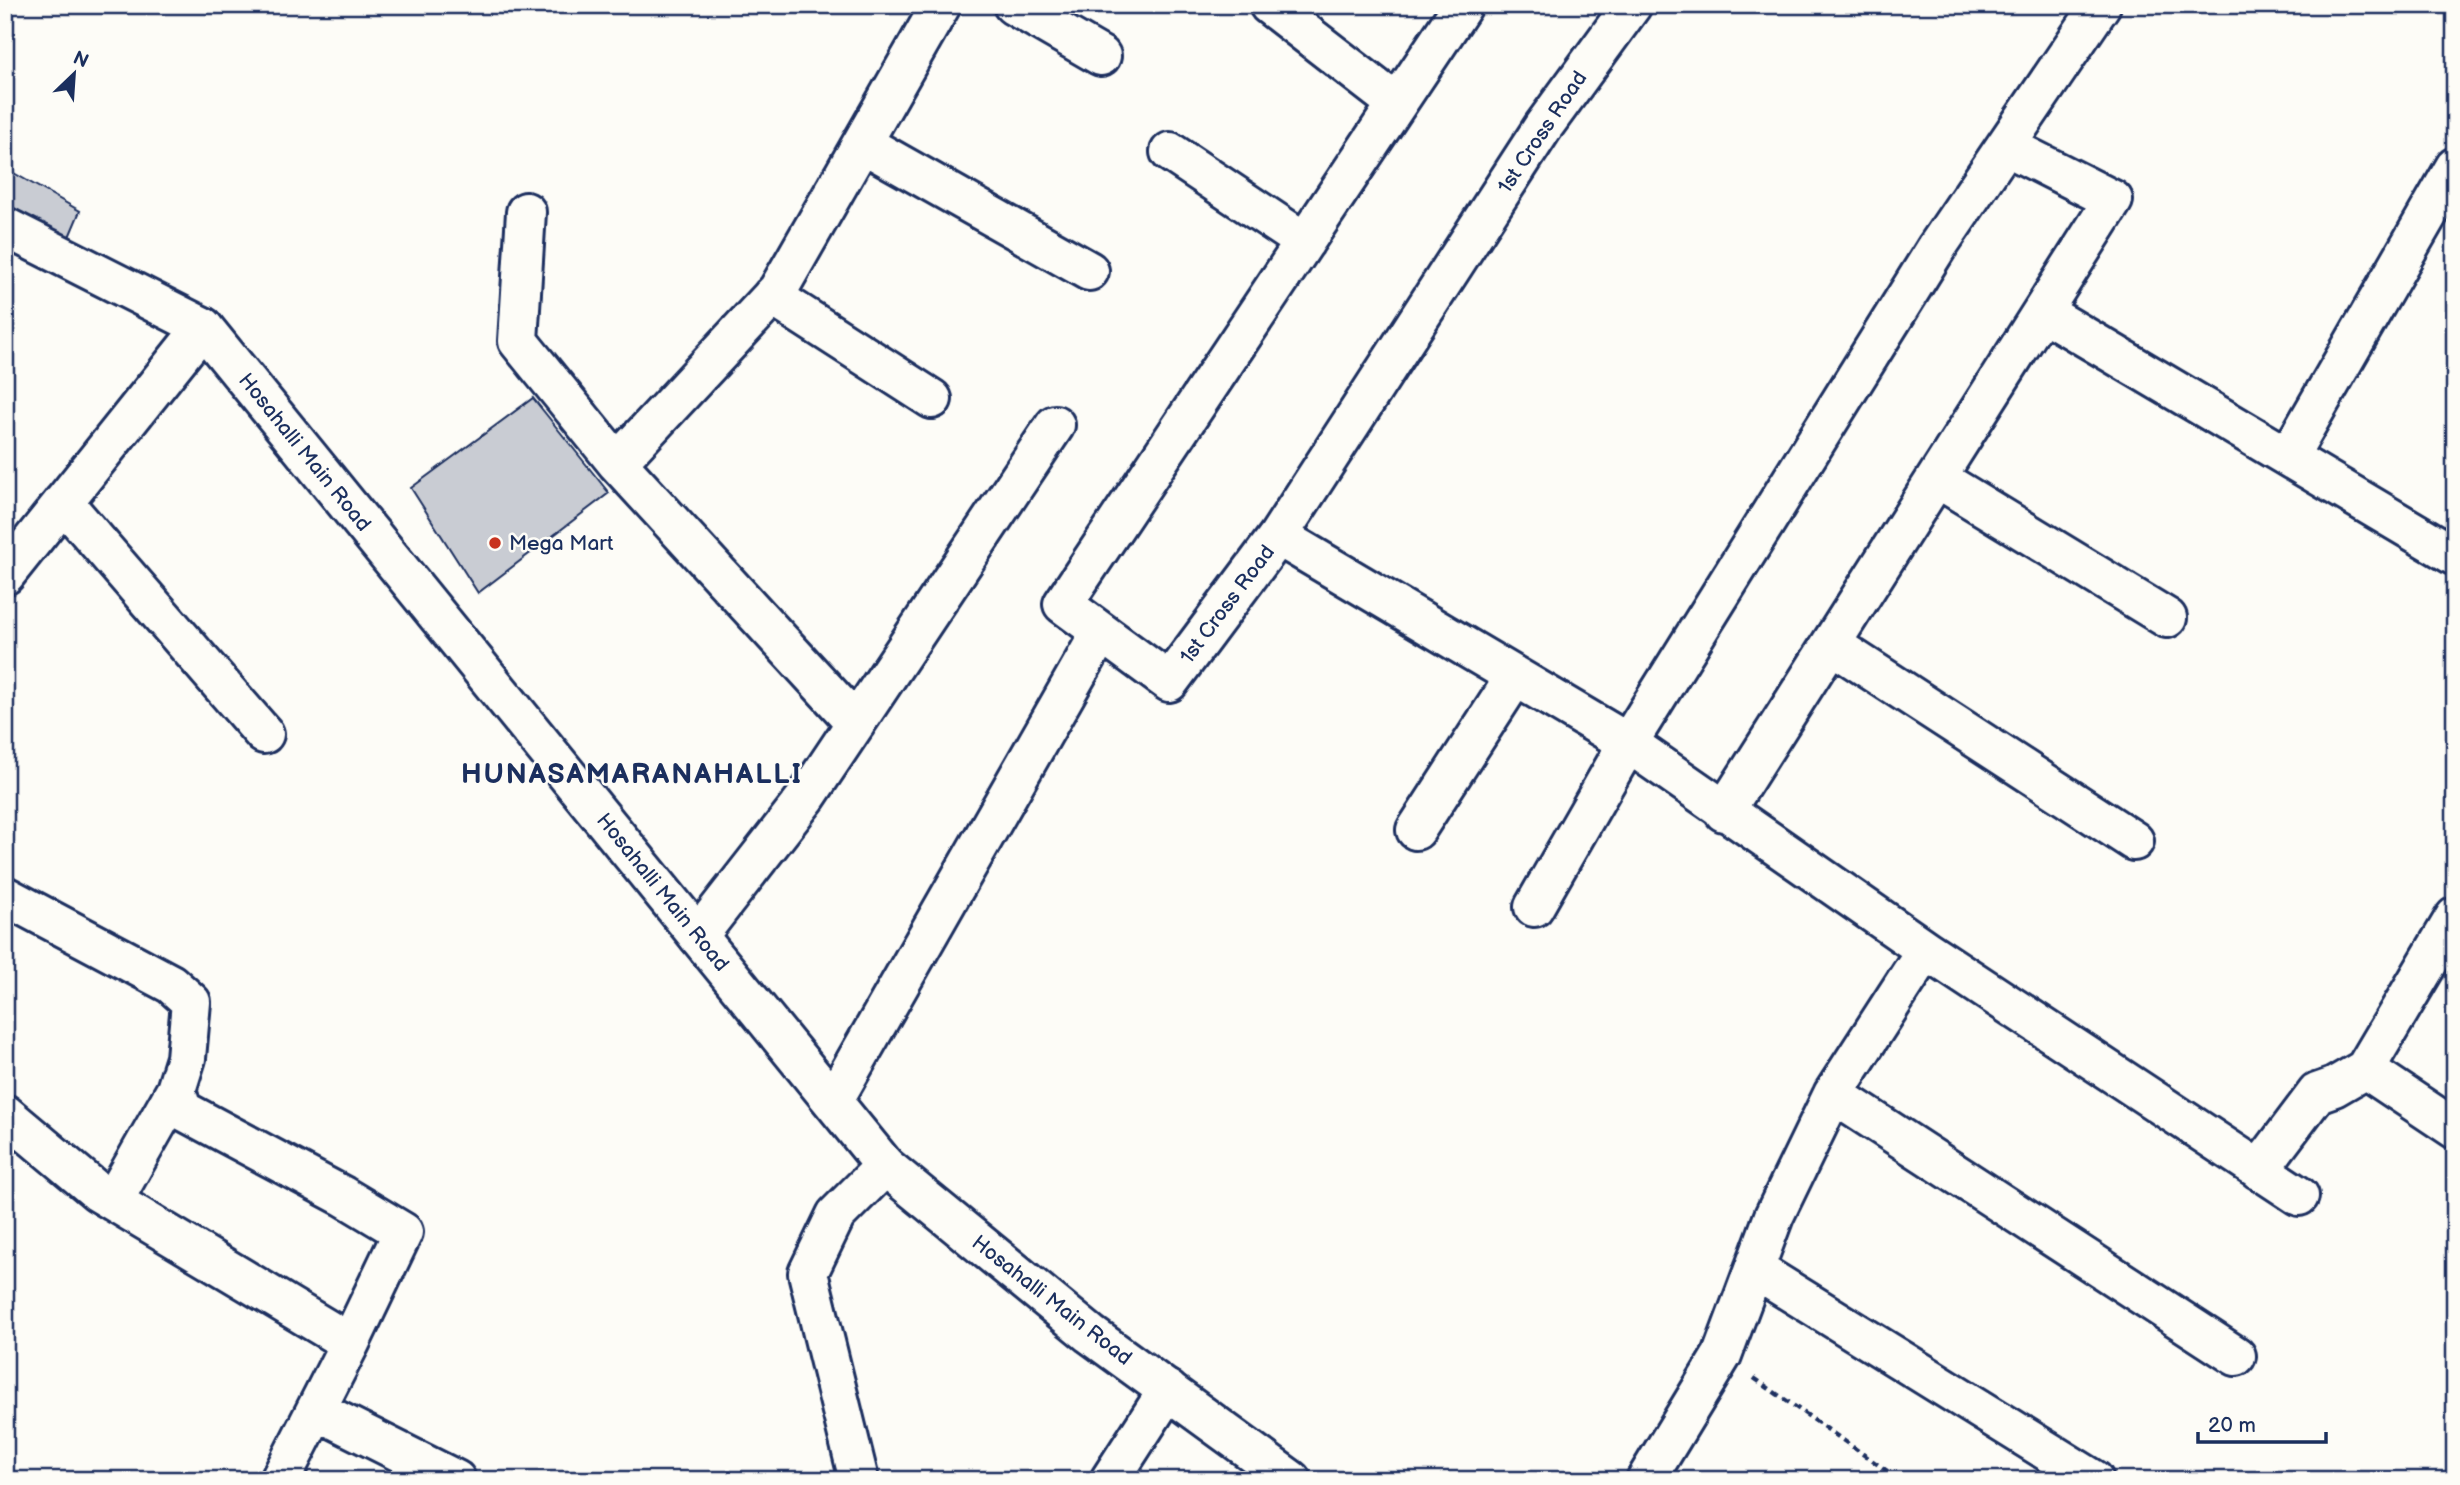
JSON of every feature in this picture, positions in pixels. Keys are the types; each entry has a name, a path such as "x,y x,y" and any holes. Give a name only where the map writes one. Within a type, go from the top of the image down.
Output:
{"street":[{"path":"617,463 778,290 941,5"},
{"path":"1013,5 1101,56"},
{"path":"1269,5 1397,104"},
{"path":"833,1101 1101,632 1063,604 1463,5"},
{"name":"1st Cross Road","path":"1101,632 1169,682 1278,536 1543,127 1632,5"},
{"path":"1534,907 1628,743 1937,247 2101,5"},
{"path":"862,143 1089,271"},
{"path":"1724,812 2113,200 2006,146"},
{"path":"1170,152 1306,242"},
{"path":"2288,457 2455,167"},
{"path":"526,212 518,341 617,463 856,723"},
{"name":"Hosahalli Main Road","path":"5,227 204,327 885,1166 1090,1334 1292,1480"},
{"path":"772,296 932,399"},
{"path":"2043,312 2455,556"},
{"path":"5,575 204,327"},
{"path":"698,936 807,796 1055,425"},
{"path":"1937,478 2167,618"},
{"path":"64,502 264,734"},
{"path":"1278,536 1628,743 1926,950 2298,1196"},
{"path":"1830,644 2134,841"},
{"path":"1416,830 1515,677"},
{"path":"5,896 171,984 191,1002 186,1058 176,1090 113,1201"},
{"path":"2259,1170 2317,1093 2334,1087 2365,1069 2455,917"},
{"path":"1646,1480 1722,1355 1774,1216 1833,1094 1926,950"},
{"path":"2365,1069 2455,1129"},
{"path":"176,1090 182,1110 343,1196 403,1232 280,1480"},
{"path":"1833,1094 2236,1356"},
{"path":"5,1114 98,1192 350,1343"},
{"path":"859,1480 808,1273 836,1215 885,1166"},
{"path":"1754,1269 2094,1480"},
{"path":"1110,1480 1168,1391"},
{"path":"316,1410 456,1480"}],"path":[{"path":"1722,1355 1900,1480"}],"building":[{"path":"5,168 80,211 66,244 5,213"},
{"name":"Mega Mart","path":"533,398 609,493 478,593 411,488"}],"place":[{"name":"Mega Mart","path":"495,543"}],"district":[{"name":"HUNASAMARANAHALLI","path":"632,773"}]}
